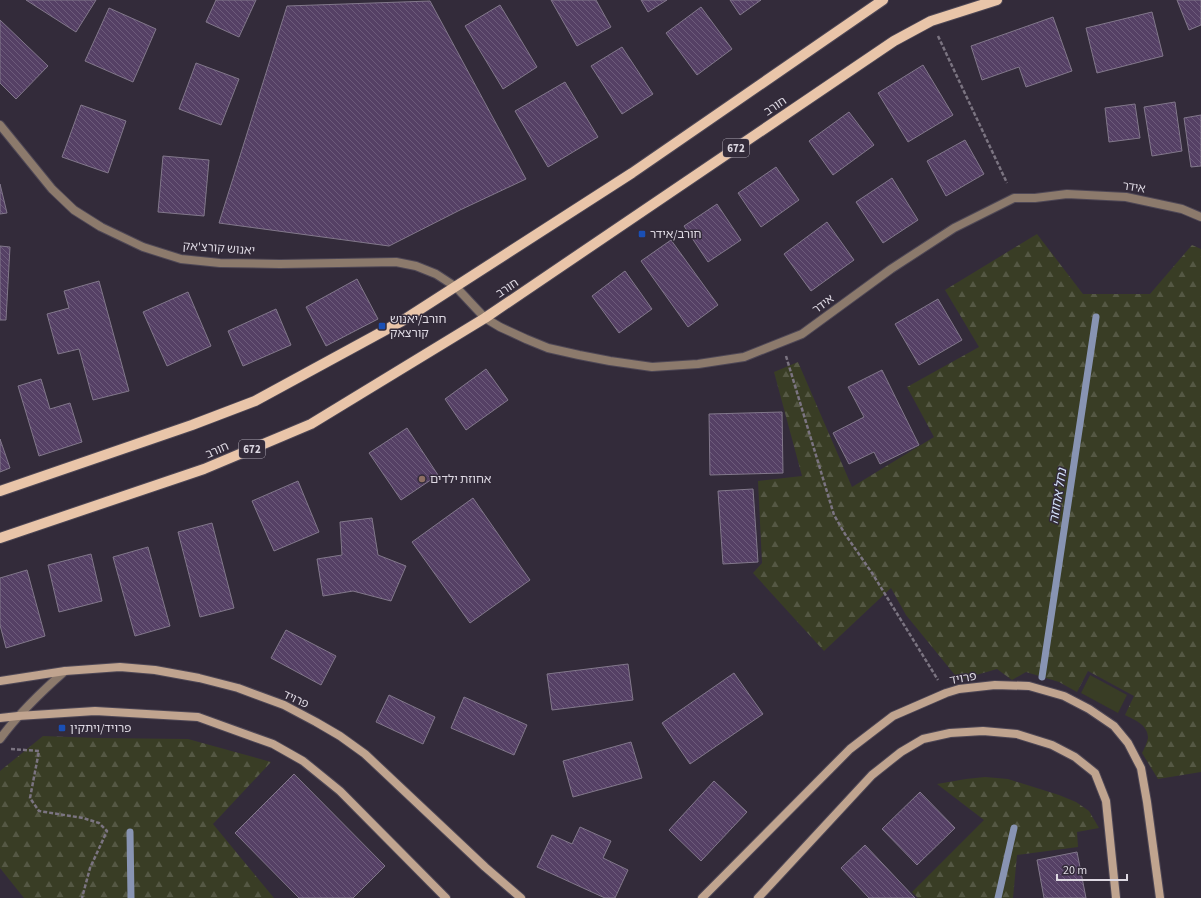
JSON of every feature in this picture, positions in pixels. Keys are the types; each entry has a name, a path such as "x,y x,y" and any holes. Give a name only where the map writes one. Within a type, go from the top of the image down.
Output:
{"main road":[{"path":"0,491 192,425 255,401 402,321 632,173 883,0"},
{"name":"חורב","path":"0,538 204,469 311,424 485,318 894,41 931,21 997,0"},
{"name":"פרויד","path":"0,681 65,671 120,667 155,670 199,678 238,688 284,705 322,725 365,754 514,894 521,898"},
{"name":"פרויד","path":"702,898 850,749 893,716 958,689 995,685 1029,686 1064,696 1090,709 1114,726 1128,743 1141,768 1160,898"},
{"path":"0,718 95,711 198,717 274,744 303,761 340,791 446,898"},
{"path":"758,898 872,775 900,752 923,740 950,733 983,731 1017,734 1052,744 1075,757 1094,773 1106,801 1116,898"}],"street":[{"name":"יאנוש קורצ'אק","path":"0,125 52,190 74,210 101,227 142,247 181,259 220,263 280,264 396,262 416,266 436,274 456,287"},
{"name":"אידר","path":"456,287 485,318 507,330 548,348 610,361 652,367 698,364 744,357 802,334 891,269 954,228 1014,198 1034,198 1068,194 1126,197 1182,209 1201,218"},
{"path":"0,739 18,716 42,690 65,671"}],"path":[{"path":"931,21 1014,198"},
{"path":"782,342 834,515 845,534 872,573 946,693"},
{"path":"8,749 39,751 30,798 39,811 83,818 99,823 107,831 90,868 82,898"}],"green space":[{"path":"1037,234 1083,294 1150,294 1192,245 1201,249 1201,772 1158,779 1142,753 1148,738 1146,730 1143,726 1125,715 1134,696 1088,671 1077,692 1059,682 1026,672 1012,680 997,669 959,680 906,615 891,588 824,651 753,573 762,563 758,481 802,476 774,372 798,362 852,487 934,437 907,387 979,347 945,290"},
{"path":"1090,675 1127,695 1118,713 1081,693"},
{"path":"43,736 188,739 271,762 213,824 274,898 24,898 0,868 0,771"},
{"path":"985,777 1008,779 1076,802 1089,811 1099,828 1077,832 1078,847 1017,855 1013,898 918,898 912,892 984,820 937,784"}],"building":[{"path":"26,0 96,0 76,32"},
{"path":"216,0 256,0 239,37 206,22"},
{"path":"551,0 596,0 611,27 577,46"},
{"path":"641,0 667,0 648,12"},
{"path":"730,0 761,0 740,15"},
{"path":"1177,0 1201,0 1201,25 1189,30"},
{"path":"430,1 526,179 389,246 219,223 287,6"},
{"path":"500,5 537,67 503,89 465,26"},
{"path":"701,7 732,49 697,75 666,33"},
{"path":"109,8 156,29 133,82 85,61"},
{"path":"1152,12 1163,56 1097,73 1086,28"},
{"path":"1053,17 1072,71 1026,87 1019,67 982,80 971,46"},
{"path":"0,20 48,66 16,99 0,83"},
{"path":"622,47 653,94 622,114 591,66"},
{"path":"196,63 239,79 221,125 179,109"},
{"path":"923,65 953,115 908,142 878,93"},
{"path":"565,82 598,137 548,167 515,111"},
{"path":"1175,102 1182,151 1152,156 1144,107"},
{"path":"1135,104 1140,138 1109,142 1105,108"},
{"path":"81,105 126,121 108,173 62,157"},
{"path":"849,112 874,145 833,175 809,141"},
{"path":"1201,115 1201,166 1191,167 1184,118"},
{"path":"965,140 984,174 946,196 927,161"},
{"path":"163,156 209,160 204,216 158,212"},
{"path":"776,167 799,200 761,227 738,193"},
{"path":"892,178 918,220 883,243 856,202"},
{"path":"0,184 7,213 0,214"},
{"path":"717,204 741,240 708,262 684,226"},
{"path":"827,222 854,260 811,291 784,254"},
{"path":"671,240 718,305 688,327 641,261"},
{"path":"0,246 10,247 6,320 0,320"},
{"path":"625,271 652,309 619,333 592,296"},
{"path":"357,279 378,319 326,346 306,307"},
{"path":"99,281 129,391 93,400 79,349 58,354 47,314 69,308 64,291"},
{"path":"188,292 211,346 167,366 143,312"},
{"path":"938,299 962,340 919,365 895,324"},
{"path":"276,309 291,345 243,366 228,331"},
{"path":"486,369 508,400 466,430 445,399"},
{"path":"882,370 919,445 880,464 874,452 849,464 833,433 864,417 848,387"},
{"path":"41,379 50,409 70,403 82,442 39,456 18,386"},
{"path":"782,412 783,473 710,475 709,414"},
{"path":"407,428 438,475 401,500 369,453"},
{"path":"0,439 10,468 0,472"},
{"path":"298,481 319,532 274,551 252,501"},
{"path":"753,489 758,562 723,564 718,491"},
{"path":"473,498 530,580 470,623 412,542"},
{"path":"372,518 378,555 406,566 391,601 353,591 323,596 317,559 342,555 340,522"},
{"path":"212,523 234,608 200,617 178,532"},
{"path":"148,547 170,626 135,636 113,557"},
{"path":"91,554 102,601 59,612 48,565"},
{"path":"27,570 45,636 6,648 0,625 0,578"},
{"path":"286,630 336,656 321,685 271,658"},
{"path":"628,664 633,700 552,710 547,674"},
{"path":"734,673 763,714 690,764 662,723"},
{"path":"389,695 435,717 423,744 376,722"},
{"path":"464,697 527,725 514,755 451,728"},
{"path":"631,742 642,778 573,797 563,761"},
{"path":"294,774 385,866 353,898 299,898 235,833"},
{"path":"714,781 747,812 701,861 669,830"},
{"path":"920,792 955,828 917,865 882,829"},
{"path":"580,827 611,841 603,858 628,870 615,898 605,898 537,867 552,835 572,844"},
{"path":"865,845 915,898 869,898 841,868"},
{"path":"1077,852 1086,898 1044,898 1037,860"}],"waterway":[{"name":"נחל אחוזה","path":"1042,677 1096,317"},
{"name":"נחל אחוזה","path":"998,898 1014,828"},
{"name":"נחל אחוזה","path":"130,832 131,898"}],"place":[{"name":"חורב/אידר","path":"642,234"},
{"name":"חורב/יאנוש קורצאק","path":"382,326"},
{"name":"אחוזת ילדים","path":"422,479"},
{"name":"פרויד/ויתקין","path":"62,728"}]}
